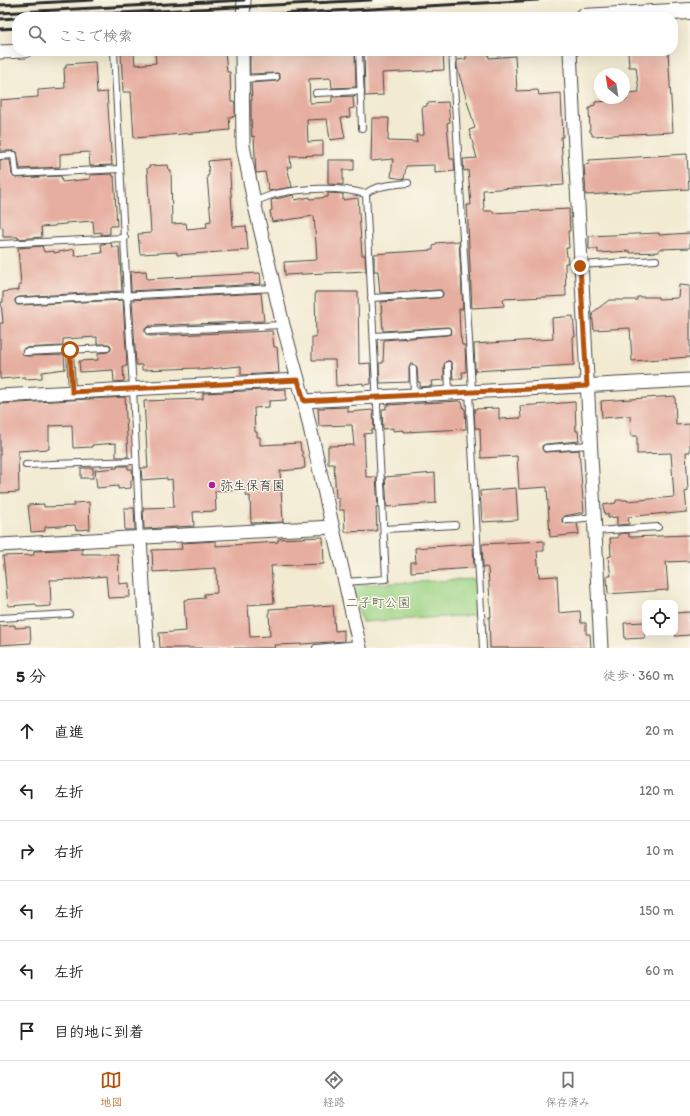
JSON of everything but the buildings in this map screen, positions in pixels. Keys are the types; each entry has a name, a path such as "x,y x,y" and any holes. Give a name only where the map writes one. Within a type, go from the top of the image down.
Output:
{"street":[{"path":"243,12 244,0"},
{"path":"672,12 690,11"},
{"path":"0,52 12,52"},
{"path":"242,56 243,146 254,202 283,324 304,401 344,582 360,646"},
{"path":"570,56 601,648"},
{"path":"0,396 298,380"},
{"path":"304,401 690,380"},
{"path":"0,545 332,527"},
{"path":"140,538 147,648"}],"lane":[{"path":"114,56 127,295 134,388 140,538"},
{"path":"359,56 362,128"},
{"path":"452,56 483,648"},
{"path":"243,79 276,77"},
{"path":"316,93 361,91"},
{"path":"0,156 14,155 16,174 120,169"},
{"path":"366,194 368,191 376,188 408,183"},
{"path":"254,202 275,194 311,190 355,191 366,194"},
{"path":"344,582 386,579 366,194"},
{"path":"0,244 125,238"},
{"path":"580,266 656,260"},
{"path":"19,301 274,288"},
{"path":"371,298 438,294"},
{"path":"149,331 283,324"},
{"path":"374,336 448,331"},
{"path":"26,352 107,348"},
{"path":"70,350 72,392"},
{"path":"448,365 449,393"},
{"path":"413,368 414,395"},
{"path":"546,448 590,445"},
{"path":"26,465 136,460"},
{"path":"566,520 594,517"},
{"path":"384,529 455,525"},
{"path":"595,531 658,527"},
{"path":"0,618 70,614"},
{"path":"316,648 360,646"}],"green space":[{"name":"二子町公園","path":"475,579 477,615 362,622 352,585"}],"railway":[{"path":"0,5 93,0"},
{"path":"19,12 244,0"},
{"path":"139,12 371,0"},
{"path":"314,12 538,0"},
{"path":"0,13 12,12"},
{"path":"0,19 12,18"},
{"path":"0,29 12,28"}],"place":[{"name":"弥生保育園","path":"212,485"}],"route":[{"path":"70,350 72,392 298,380 304,401 587,386 580,266"}]}
